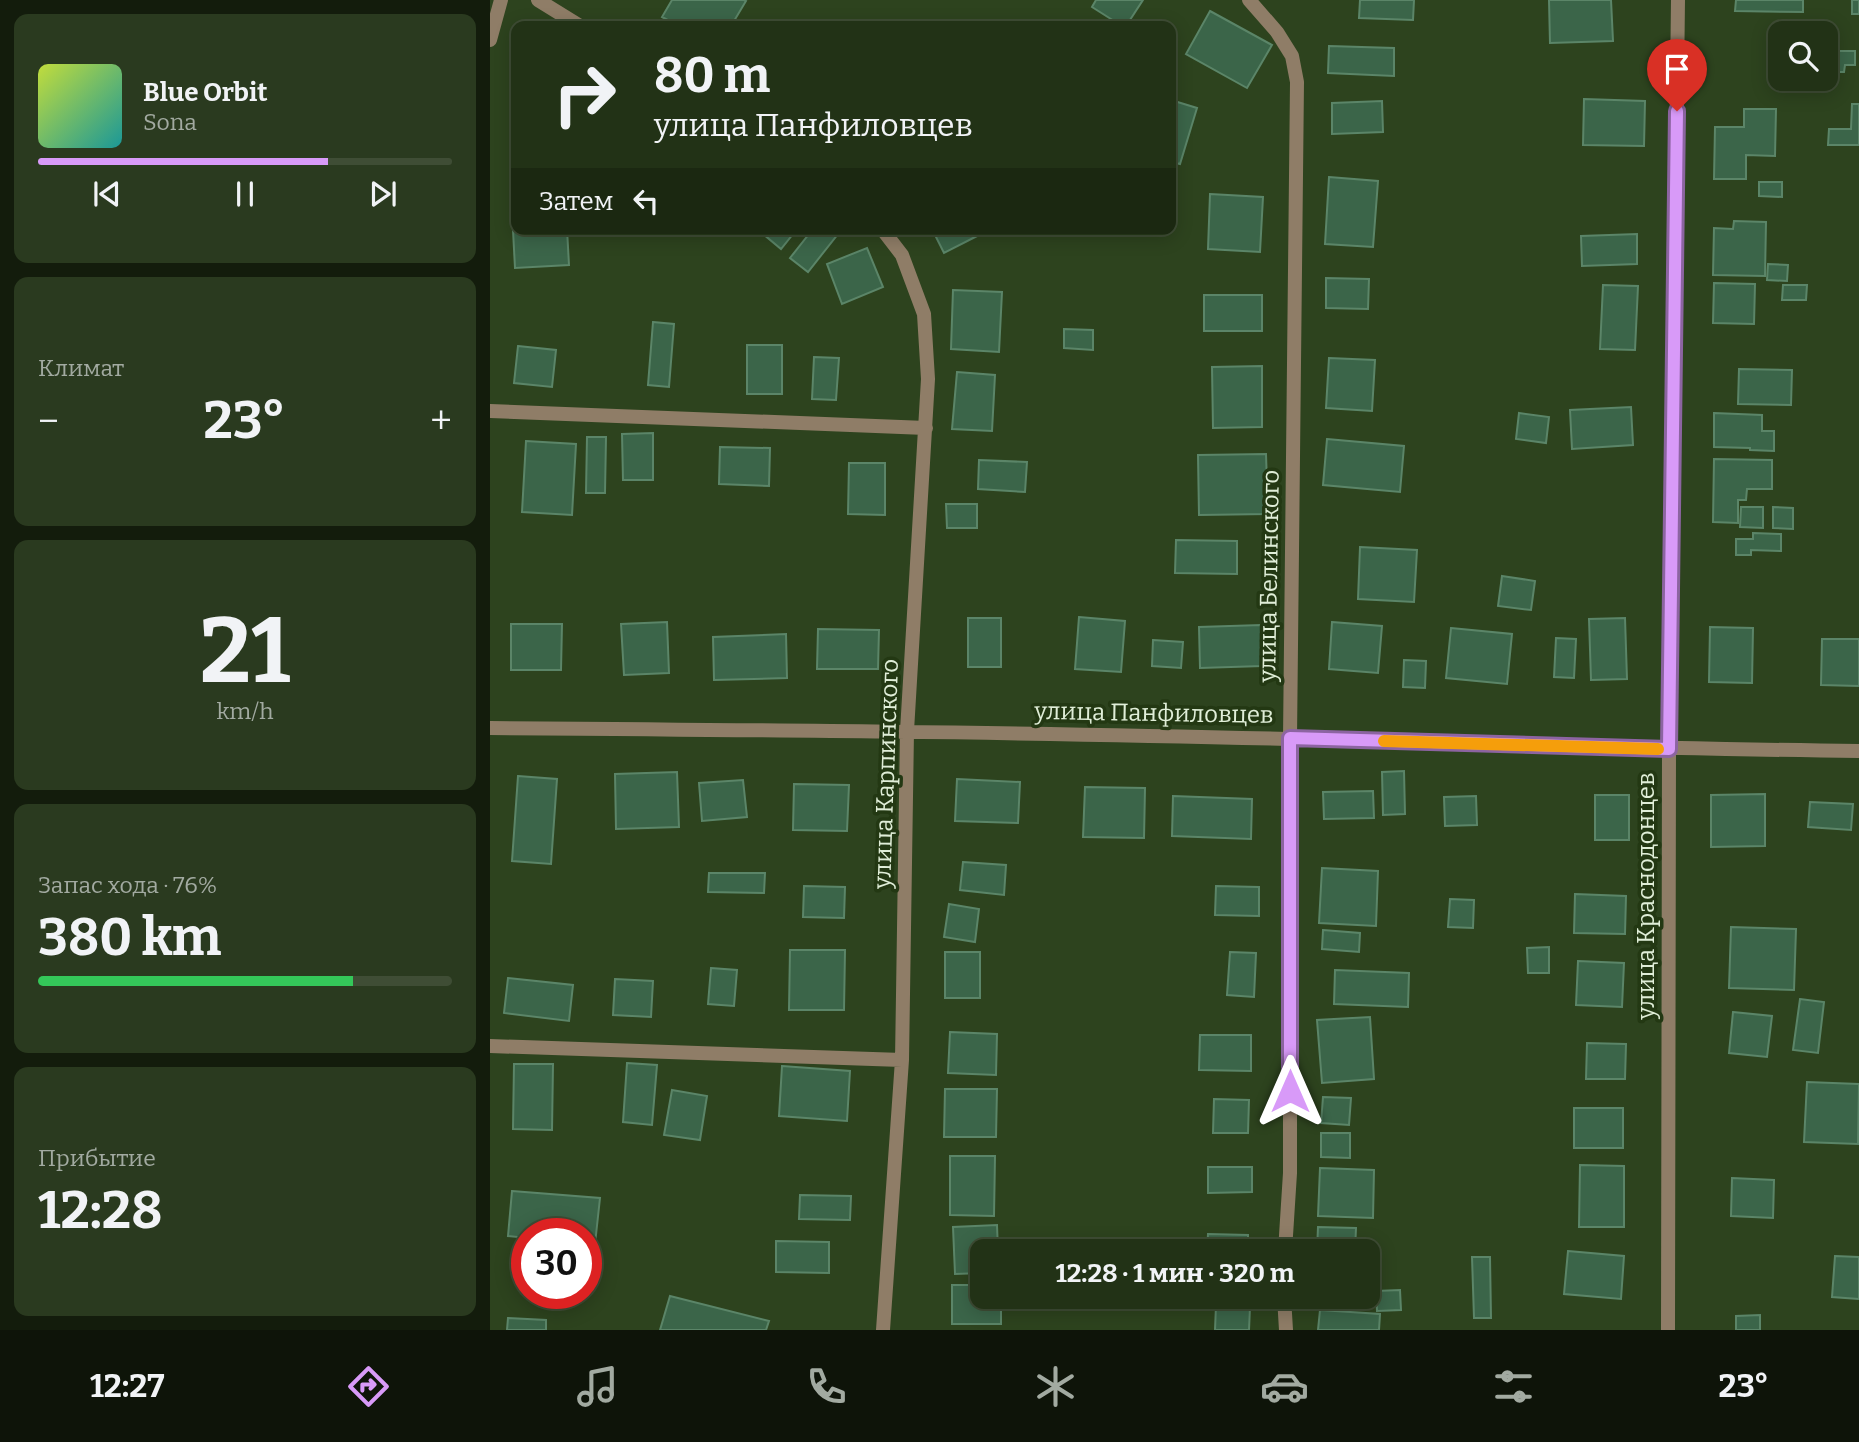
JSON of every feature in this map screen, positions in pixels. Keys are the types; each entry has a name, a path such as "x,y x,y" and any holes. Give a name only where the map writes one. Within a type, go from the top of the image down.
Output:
{"street":[{"path":"490,40 501,0"},
{"path":"538,0 572,21"},
{"name":"улица Краснодонцев","path":"1668,1330 1669,749 1678,0"},
{"name":"улица Белинского","path":"1251,1 1277,32 1292,56 1297,82 1290,738 1290,1173 1286,1239"},
{"name":"улица Карпинского","path":"883,1330 902,1060 907,731 928,379 924,314 902,255 887,235"},
{"path":"490,411 926,428"},
{"name":"улица Панфиловцев","path":"490,728 907,731 1859,751"},
{"path":"490,1046 902,1060"},
{"path":"1285,1309 1286,1330"}],"building":[{"path":"672,0 746,1 734,21 670,21 662,17"},
{"path":"1096,0 1143,0 1129,21 1114,21 1092,7"},
{"path":"1360,0 1414,0 1413,20 1359,18"},
{"path":"1549,0 1611,0 1613,41 1550,43"},
{"path":"1736,0 1803,0 1803,12 1735,11"},
{"path":"1852,0 1859,0 1859,14 1852,14"},
{"path":"1210,11 1272,45 1247,88 1186,54"},
{"path":"1329,46 1394,48 1394,76 1328,73"},
{"path":"1838,51 1855,51 1855,65 1845,65 1844,72 1838,72"},
{"path":"1584,99 1645,101 1644,146 1583,145"},
{"path":"1382,101 1383,132 1332,134 1332,103"},
{"path":"1176,102 1197,108 1180,164 1176,163"},
{"path":"1852,104 1859,104 1859,145 1828,145 1829,129 1851,129"},
{"path":"1744,109 1776,109 1775,156 1746,155 1746,179 1714,179 1715,127 1744,127"},
{"path":"1329,177 1378,181 1373,247 1325,244"},
{"path":"1759,182 1782,182 1782,197 1759,196"},
{"path":"1210,194 1263,197 1260,252 1208,249"},
{"path":"1734,221 1766,222 1765,276 1713,275 1714,228 1733,229"},
{"path":"1637,234 1637,264 1582,266 1581,236"},
{"path":"513,235 567,235 569,265 515,268"},
{"path":"764,235 792,235 781,249"},
{"path":"808,235 837,235 808,272 790,258"},
{"path":"935,235 979,235 944,253"},
{"path":"867,248 883,287 842,304 827,264"},
{"path":"1768,264 1788,265 1787,281 1767,280"},
{"path":"1326,278 1369,279 1368,309 1326,308"},
{"path":"1714,283 1755,284 1754,324 1713,323"},
{"path":"1603,285 1638,286 1635,350 1600,349"},
{"path":"1783,285 1807,285 1806,300 1782,300"},
{"path":"953,290 1002,292 999,352 951,349"},
{"path":"1204,295 1262,295 1262,331 1204,331"},
{"path":"653,322 674,324 669,387 648,385"},
{"path":"1064,329 1093,330 1093,350 1064,348"},
{"path":"747,345 782,345 782,394 747,394"},
{"path":"518,346 556,350 552,387 514,383"},
{"path":"814,357 839,358 836,400 812,399"},
{"path":"1329,358 1375,360 1372,411 1326,408"},
{"path":"1262,366 1262,427 1213,428 1212,367"},
{"path":"1739,369 1792,370 1791,405 1738,404"},
{"path":"957,372 995,375 992,431 952,429"},
{"path":"1631,407 1633,445 1572,449 1570,410"},
{"path":"1519,413 1549,417 1546,443 1516,439"},
{"path":"1714,413 1762,415 1762,431 1774,431 1774,451 1714,447"},
{"path":"653,433 653,480 623,480 622,434"},
{"path":"587,437 606,437 605,493 586,493"},
{"path":"1327,439 1404,446 1400,492 1323,485"},
{"path":"526,441 576,444 572,515 522,512"},
{"path":"720,447 770,448 769,486 719,484"},
{"path":"1266,454 1268,514 1199,515 1198,455"},
{"path":"1714,459 1772,460 1772,489 1747,489 1746,500 1738,500 1738,523 1713,522"},
{"path":"979,460 1027,462 1025,492 978,489"},
{"path":"849,463 885,463 885,515 848,514"},
{"path":"946,504 977,504 977,528 947,528"},
{"path":"1741,507 1763,507 1763,528 1740,527"},
{"path":"1773,507 1793,508 1793,529 1773,528"},
{"path":"1753,533 1781,534 1781,551 1751,550 1751,555 1736,555 1736,539 1753,539"},
{"path":"1176,540 1237,541 1237,574 1175,573"},
{"path":"1360,547 1417,550 1414,602 1358,599"},
{"path":"1502,576 1535,581 1531,610 1498,606"},
{"path":"1079,617 1125,621 1121,672 1075,669"},
{"path":"968,618 1001,618 1001,667 968,667"},
{"path":"1625,618 1627,679 1591,680 1589,619"},
{"path":"667,622 669,673 624,675 621,624"},
{"path":"1332,622 1382,626 1378,673 1329,669"},
{"path":"511,624 562,624 561,670 511,670"},
{"path":"1261,625 1262,666 1200,668 1199,627"},
{"path":"1710,627 1753,628 1752,683 1709,682"},
{"path":"1451,628 1512,634 1507,684 1446,678"},
{"path":"818,629 879,630 878,669 817,669"},
{"path":"786,634 787,678 714,680 713,637"},
{"path":"1556,638 1576,639 1574,678 1554,677"},
{"path":"1822,639 1859,639 1859,686 1821,685"},
{"path":"1153,640 1183,642 1181,668 1152,666"},
{"path":"1404,660 1426,661 1425,688 1403,687"},
{"path":"1404,771 1405,814 1383,815 1382,772"},
{"path":"677,772 679,827 616,829 615,774"},
{"path":"518,776 557,779 551,864 512,861"},
{"path":"957,779 1020,782 1018,823 955,821"},
{"path":"743,780 747,817 702,821 699,783"},
{"path":"794,784 849,785 847,831 793,830"},
{"path":"1085,787 1145,788 1144,838 1083,837"},
{"path":"1373,791 1374,818 1324,819 1323,792"},
{"path":"1765,794 1765,846 1711,847 1711,795"},
{"path":"1595,795 1629,795 1629,840 1595,840"},
{"path":"1173,796 1252,799 1251,839 1172,836"},
{"path":"1476,796 1477,825 1445,826 1444,797"},
{"path":"1810,802 1853,804 1851,830 1808,827"},
{"path":"963,862 1006,865 1004,895 960,890"},
{"path":"1322,868 1378,871 1376,926 1319,923"},
{"path":"709,873 765,873 764,893 708,892"},
{"path":"804,886 845,887 844,918 803,917"},
{"path":"1216,886 1259,887 1259,916 1215,915"},
{"path":"1575,894 1626,896 1625,934 1574,933"},
{"path":"1450,899 1474,900 1473,928 1448,927"},
{"path":"949,904 979,909 975,942 944,937"},
{"path":"1731,927 1796,929 1794,990 1729,988"},
{"path":"1323,930 1360,933 1359,952 1322,949"},
{"path":"1549,947 1549,973 1528,973 1527,948"},
{"path":"790,950 845,950 844,1010 789,1010"},
{"path":"945,952 980,952 980,998 945,998"},
{"path":"1230,952 1256,953 1254,997 1227,995"},
{"path":"1578,961 1624,963 1622,1007 1576,1005"},
{"path":"711,968 737,970 734,1006 708,1004"},
{"path":"1335,970 1409,973 1408,1007 1334,1004"},
{"path":"508,978 573,985 569,1021 504,1013"},
{"path":"615,979 653,981 651,1017 613,1015"},
{"path":"1800,999 1824,1002 1818,1053 1793,1050"},
{"path":"1733,1012 1772,1016 1767,1057 1729,1053"},
{"path":"1370,1017 1374,1079 1322,1083 1317,1020"},
{"path":"950,1032 997,1034 996,1075 948,1073"},
{"path":"1200,1035 1251,1035 1251,1071 1199,1070"},
{"path":"1587,1043 1626,1044 1625,1079 1586,1079"},
{"path":"627,1063 657,1065 652,1125 623,1122"},
{"path":"514,1064 553,1064 552,1130 513,1129"},
{"path":"782,1066 850,1071 847,1121 779,1116"},
{"path":"1807,1082 1859,1084 1858,1144 1804,1142"},
{"path":"945,1089 997,1089 996,1137 944,1137"},
{"path":"672,1090 707,1096 700,1140 664,1135"},
{"path":"1323,1097 1351,1098 1349,1125 1321,1123"},
{"path":"1214,1099 1249,1100 1248,1133 1213,1133"},
{"path":"1574,1108 1623,1108 1623,1148 1574,1148"},
{"path":"1321,1133 1350,1133 1350,1158 1321,1157"},
{"path":"950,1156 995,1156 994,1216 950,1215"},
{"path":"1580,1165 1624,1166 1624,1227 1579,1227"},
{"path":"1208,1167 1252,1167 1252,1192 1208,1193"},
{"path":"1320,1168 1374,1170 1373,1218 1318,1216"},
{"path":"1732,1178 1774,1180 1773,1218 1731,1216"},
{"path":"512,1191 600,1198 598,1218 511,1218 511,1236 508,1236"},
{"path":"800,1195 851,1196 850,1220 799,1219"},
{"path":"997,1225 998,1239 970,1239 970,1273 955,1274 953,1227"},
{"path":"1318,1227 1356,1228 1356,1239 1318,1239"},
{"path":"1208,1234 1248,1235 1248,1239 1208,1239"},
{"path":"776,1241 829,1242 829,1273 776,1272"},
{"path":"1568,1251 1624,1256 1621,1299 1564,1294"},
{"path":"1835,1256 1859,1257 1859,1299 1832,1297"},
{"path":"1472,1257 1490,1257 1491,1318 1474,1318"},
{"path":"952,1285 970,1285 970,1309 1001,1309 1001,1324 952,1324"},
{"path":"1400,1290 1401,1310 1377,1311 1380,1309 1380,1291"},
{"path":"670,1296 769,1321 766,1330 660,1330"},
{"path":"1216,1309 1250,1309 1249,1330 1215,1330"},
{"path":"1320,1310 1380,1314 1379,1330 1318,1330"},
{"path":"1760,1315 1760,1330 1736,1330 1736,1316"},
{"path":"508,1318 546,1320 546,1330 507,1330"}],"slow traffic":[{"path":"1384,741 1658,749"}],"route":[{"path":"1290,1091 1290,738 1669,749 1677,111"}]}
